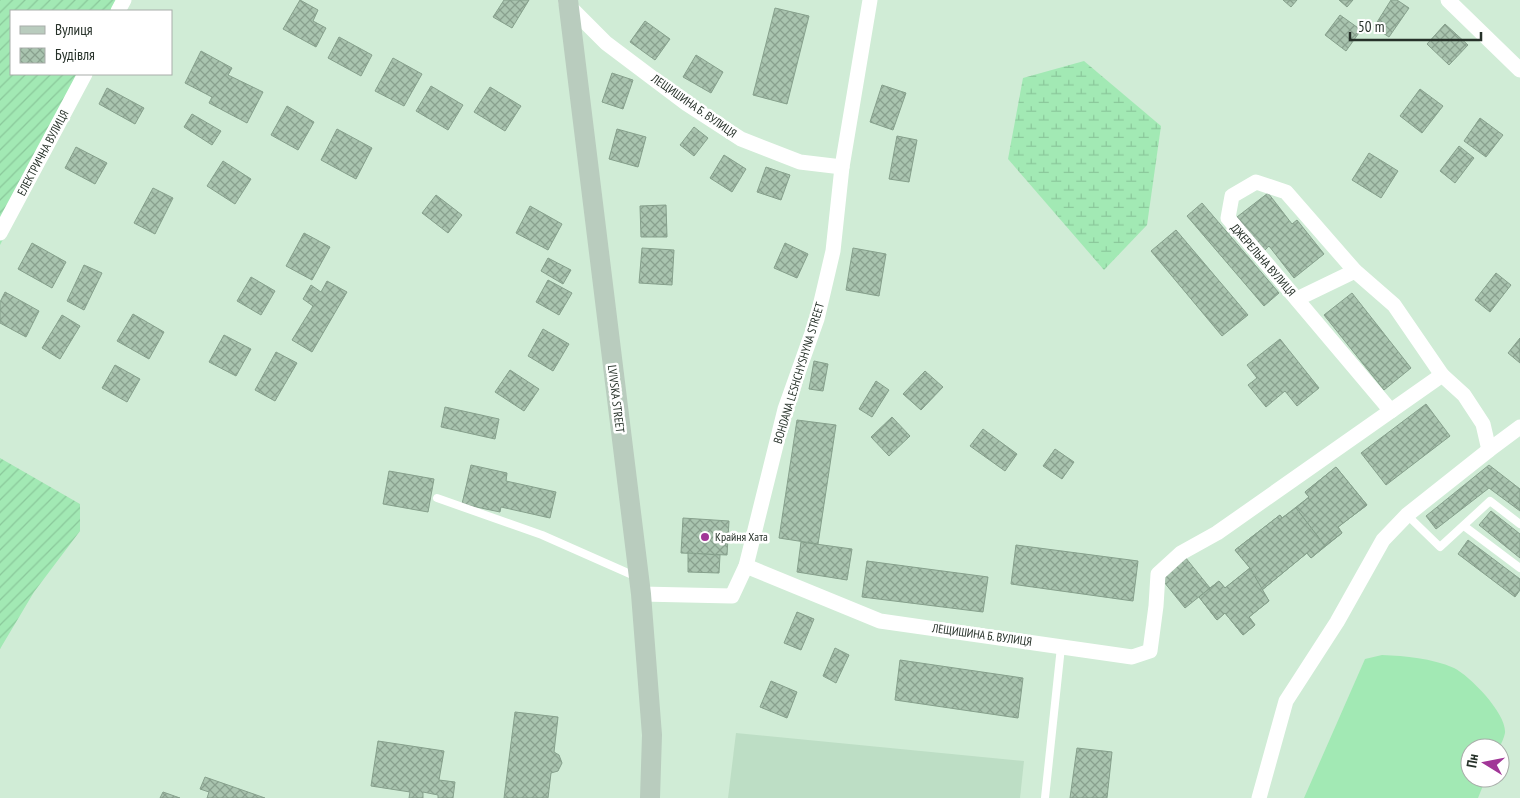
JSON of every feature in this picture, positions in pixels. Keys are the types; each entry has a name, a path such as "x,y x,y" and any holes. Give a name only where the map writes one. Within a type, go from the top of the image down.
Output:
{"main road":[{"name":"LVIVSKA STREET","path":"566,1 640,586 652,736 650,798"}],"street":[{"name":"BOHDANA LESHCHYSHYNA STREET","path":"746,566 785,409 817,319 833,251 842,167 870,0"},
{"path":"1448,0 1520,70"},
{"name":"ЛЕЩИШИНА Б. ВУЛИЦЯ","path":"566,1 606,43 687,104 741,139 800,162 842,167"},
{"name":"ЕЛЕКТРИЧНА ВУЛИЦЯ","path":"0,233 84,75"},
{"name":"ДЖЕРЕЛЬНА ВУЛИЦЯ","path":"1391,411 1228,218 1232,196 1256,182 1286,192 1355,271 1394,305 1442,375 1464,396 1483,424 1489,450"},
{"path":"1297,299 1355,271"},
{"path":"1391,411 1442,375"},
{"name":"ЛЕЩИШИНА Б. ВУЛИЦЯ","path":"746,566 880,621 1132,657 1150,651 1158,574 1181,553 1217,533 1391,411"},
{"path":"1259,798 1286,701 1337,622 1383,540 1407,515 1520,427"},
{"path":"640,586 732,596 746,566"}],"lane":[{"path":"437,498 542,535 640,586"},
{"path":"1407,515 1440,547 1490,501 1520,524"},
{"path":"1464,526 1520,568"},
{"path":"1045,798 1061,647"}],"shaded area":[{"path":"736,733 1024,761 1020,798 728,798"}],"green space":[{"path":"0,0 125,0 120,10 10,10 10,75 86,75 0,245"},
{"path":"1084,61 1161,126 1147,225 1104,270 1008,159 1023,78"},
{"path":"0,458 80,504 80,531 34,592 0,649"},
{"path":"1382,655 1409,657 1445,665 1461,672 1486,696 1494,706 1504,725 1503,738 1460,738 1460,788 1482,788 1478,798 1304,798 1365,659"}],"building":[{"path":"300,0 318,10 313,21 326,28 316,47 283,29"},
{"path":"504,0 529,0 512,28 493,17"},
{"path":"1283,0 1297,0 1291,7"},
{"path":"1339,0 1353,0 1347,7"},
{"path":"1391,0 1397,0 1409,8 1389,37 1374,27"},
{"path":"775,8 809,16 787,104 753,95"},
{"path":"1340,15 1361,30 1346,51 1325,35"},
{"path":"645,21 670,39 655,60 630,42"},
{"path":"1445,24 1468,45 1449,65 1427,44"},
{"path":"339,37 372,55 361,76 328,58"},
{"path":"201,51 232,68 228,75 263,92 247,123 209,103 212,97 185,83"},
{"path":"696,55 723,72 711,93 683,77"},
{"path":"393,58 422,74 404,106 375,91"},
{"path":"612,73 633,80 623,109 602,102"},
{"path":"882,85 906,93 893,130 870,122"},
{"path":"431,86 463,105 448,130 416,111"},
{"path":"490,87 521,106 505,131 474,112"},
{"path":"107,88 144,108 135,124 99,104"},
{"path":"1420,89 1443,106 1422,133 1400,116"},
{"path":"287,106 314,122 298,150 271,135"},
{"path":"192,114 221,131 212,145 184,127"},
{"path":"1480,118 1503,135 1486,157 1464,141"},
{"path":"694,127 708,138 694,156 680,145"},
{"path":"337,129 372,148 356,179 321,160"},
{"path":"617,129 646,137 638,167 609,159"},
{"path":"897,136 917,140 909,182 889,179"},
{"path":"1459,146 1474,158 1455,183 1440,171"},
{"path":"76,147 107,163 95,184 65,168"},
{"path":"1369,153 1398,171 1381,198 1352,180"},
{"path":"724,155 746,169 732,192 710,178"},
{"path":"223,161 251,179 235,204 207,186"},
{"path":"766,167 790,175 781,200 757,192"},
{"path":"153,188 173,198 155,234 134,223"},
{"path":"1268,193 1292,224 1297,220 1324,254 1294,278 1269,246 1264,251 1237,217"},
{"path":"436,195 462,215 448,233 422,213"},
{"path":"1202,203 1279,293 1264,306 1187,216"},
{"path":"666,205 667,237 641,237 640,206"},
{"path":"530,206 562,224 548,250 516,233"},
{"path":"1176,230 1248,315 1222,336 1151,251"},
{"path":"304,233 330,247 312,280 286,266"},
{"path":"32,243 66,262 52,288 18,269"},
{"path":"785,243 808,254 797,278 774,268"},
{"path":"642,248 674,250 672,285 639,283"},
{"path":"853,248 886,254 879,296 846,290"},
{"path":"548,258 571,270 563,284 541,271"},
{"path":"84,265 102,273 84,310 67,301"},
{"path":"1496,273 1511,285 1490,312 1475,300"},
{"path":"251,277 275,291 261,315 237,301"},
{"path":"548,280 572,293 559,315 536,302"},
{"path":"327,281 347,292 312,352 292,340 313,306 303,299 311,285 321,292"},
{"path":"5,292 39,311 26,337 0,323 0,302"},
{"path":"1352,293 1411,368 1384,390 1324,315"},
{"path":"133,314 164,332 149,359 117,341"},
{"path":"62,315 80,326 60,359 42,348"},
{"path":"543,329 569,344 553,371 528,356"},
{"path":"224,335 251,349 236,376 209,362"},
{"path":"1520,338 1520,363 1508,353"},
{"path":"1280,339 1319,388 1297,406 1285,391 1266,407 1248,385 1257,378 1247,365"},
{"path":"276,352 297,363 275,401 255,390"},
{"path":"814,361 828,364 823,391 809,389"},
{"path":"115,365 140,379 127,402 102,388"},
{"path":"510,370 539,389 524,411 495,392"},
{"path":"925,371 943,387 921,410 903,394"},
{"path":"876,381 889,390 872,417 859,409"},
{"path":"1426,404 1450,436 1386,485 1361,453"},
{"path":"445,407 499,419 495,439 441,427"},
{"path":"892,417 910,436 889,456 871,437"},
{"path":"797,420 836,425 818,544 779,538"},
{"path":"983,429 1017,454 1005,471 970,446"},
{"path":"1055,449 1074,462 1062,479 1043,466"},
{"path":"471,465 507,473 506,481 556,492 550,518 501,507 500,512 462,504"},
{"path":"1489,465 1520,489 1520,511 1489,488 1436,529 1426,516"},
{"path":"1336,467 1367,505 1338,527 1342,533 1311,558 1307,553 1262,590 1269,601 1249,617 1255,625 1243,635 1225,613 1217,620 1199,597 1219,581 1225,588 1250,568 1235,550 1280,515 1282,518 1309,497 1305,492"},
{"path":"1336,467 1367,505 1338,527 1342,533 1325,546 1296,508 1309,497 1305,492"},
{"path":"389,471 434,479 428,512 383,504"},
{"path":"1296,508 1325,546 1311,558 1307,553 1262,590 1250,568 1235,550 1280,515 1282,518"},
{"path":"1491,511 1520,534 1520,558 1479,525"},
{"name":"Крайня Хата","path":"683,518 729,521 727,555 681,553"},
{"path":"1468,540 1520,579 1520,590 1515,597 1458,554"},
{"path":"801,542 852,549 847,580 797,572"},
{"path":"1016,545 1138,561 1133,601 1011,584"},
{"path":"688,553 720,555 719,573 688,572"},
{"path":"1185,557 1210,588 1185,608 1160,577"},
{"path":"867,561 988,577 983,612 862,597"},
{"path":"1250,568 1269,601 1249,617 1255,625 1243,635 1225,613 1217,620 1199,597 1219,581 1225,588"},
{"path":"797,612 814,619 801,650 784,643"},
{"path":"835,648 849,655 836,683 823,676"},
{"path":"900,660 1023,678 1018,718 895,700"},
{"path":"771,681 797,692 787,718 760,707"},
{"path":"515,712 558,717 554,752 559,755 562,763 558,771 551,773 548,798 504,798"},
{"path":"378,741 444,751 439,780 455,782 453,798 438,798 438,795 423,792 423,798 409,798 410,792 371,786"},
{"path":"1077,748 1112,752 1107,798 1070,798"},
{"path":"205,777 265,798 207,798 209,792 200,789"},
{"path":"163,792 180,798 160,798"}],"place":[{"name":"Крайня Хата","path":"705,537"}]}
